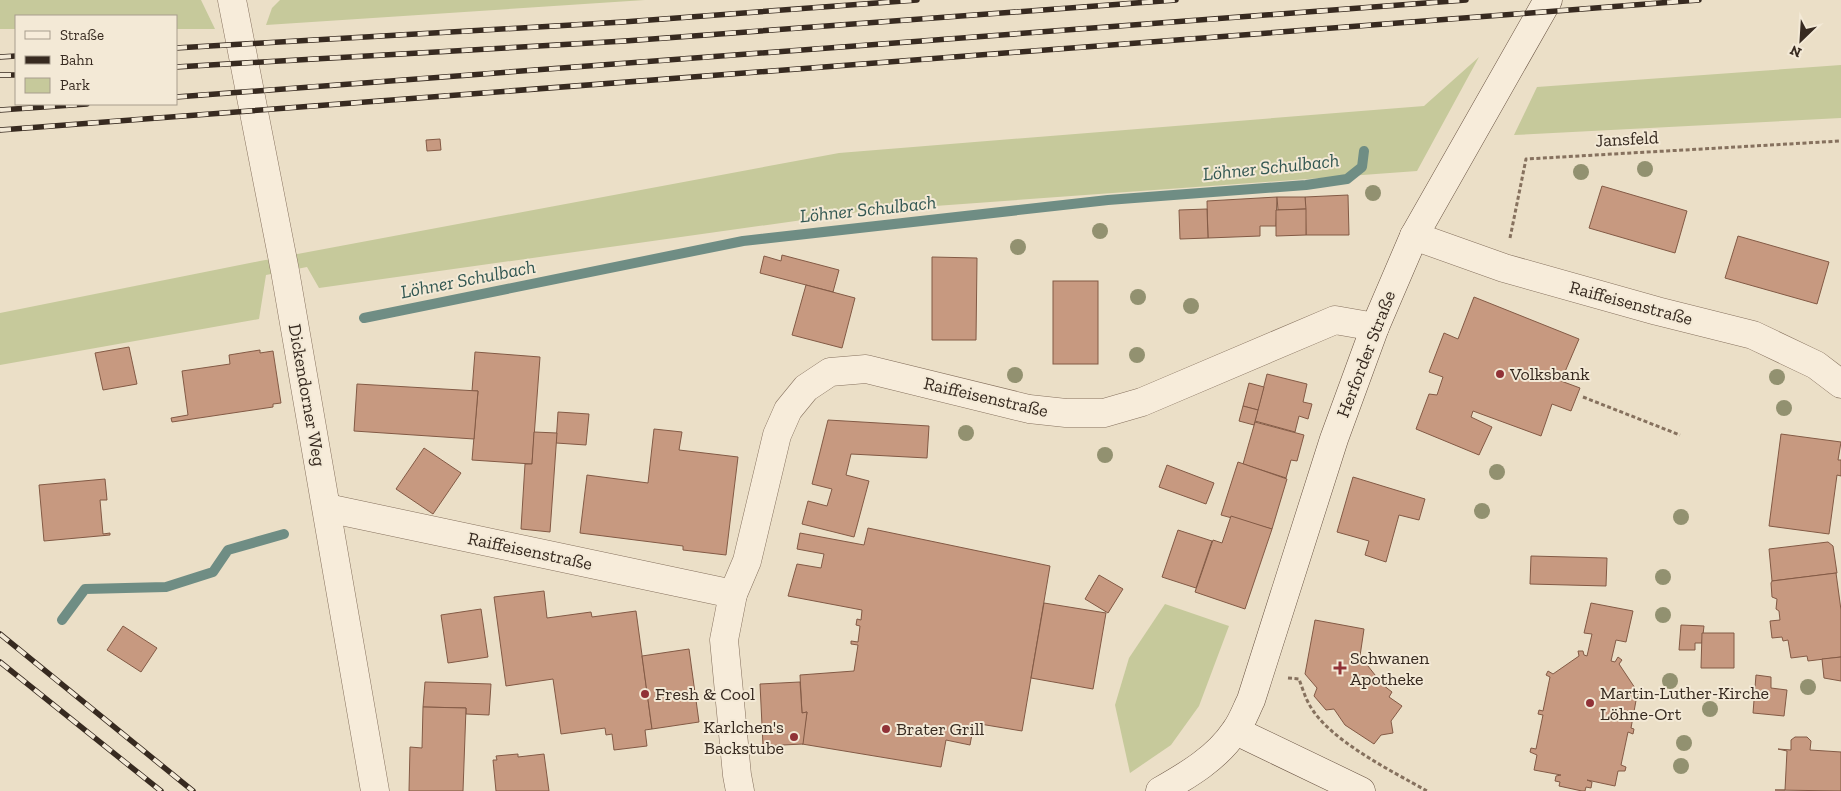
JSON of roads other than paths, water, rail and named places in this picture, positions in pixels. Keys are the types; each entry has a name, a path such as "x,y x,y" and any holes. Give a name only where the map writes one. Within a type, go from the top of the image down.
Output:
{"street":[{"name":"Dickendorner Weg","path":"232,0 285,271 375,791"},
{"name":"Herforder Straße","path":"1160,791 1189,774 1217,752 1236,731 1261,674 1334,439 1375,327 1414,236 1548,0"},
{"name":"Raiffeisenstraße","path":"1414,236 1504,268 1657,311 1753,335 1816,365 1841,384"},
{"name":"Raiffeisenstraße","path":"740,791 724,640 733,594 747,562 777,435 788,410 806,388 830,372 866,369 1029,409 1066,414 1104,412 1142,402 1335,320 1375,327"},
{"name":"Raiffeisenstraße","path":"327,508 733,594"},
{"path":"1236,731 1361,791"}],"waterway":[{"name":"Löhner Schulbach","path":"364,318 743,241 1108,200 1306,185 1347,179 1362,167 1364,151"},
{"name":"Löhner Schulbach","path":"62,620 85,589 166,587 213,572 228,550 284,534"}],"railway":[{"path":"178,48 623,22 917,0"},
{"path":"178,67 625,41 1176,0"},
{"path":"178,97 1466,0"},
{"path":"0,130 1699,0"},
{"path":"0,57 15,56"},
{"path":"0,75 15,75"},
{"path":"0,110 72,105"},
{"path":"0,634 193,791"},
{"path":"0,662 161,791"}],"place":[{"name":"Volksbank","path":"1500,374"},
{"name":"Schwanen Apotheke","path":"1340,668"},
{"name":"Fresh & Cool","path":"645,694"},
{"name":"Martin-Luther-Kirche Löhne-Ort","path":"1590,703"},
{"name":"Brater Grill","path":"886,729"},
{"name":"Karlchen's Backstube","path":"794,737"}]}
